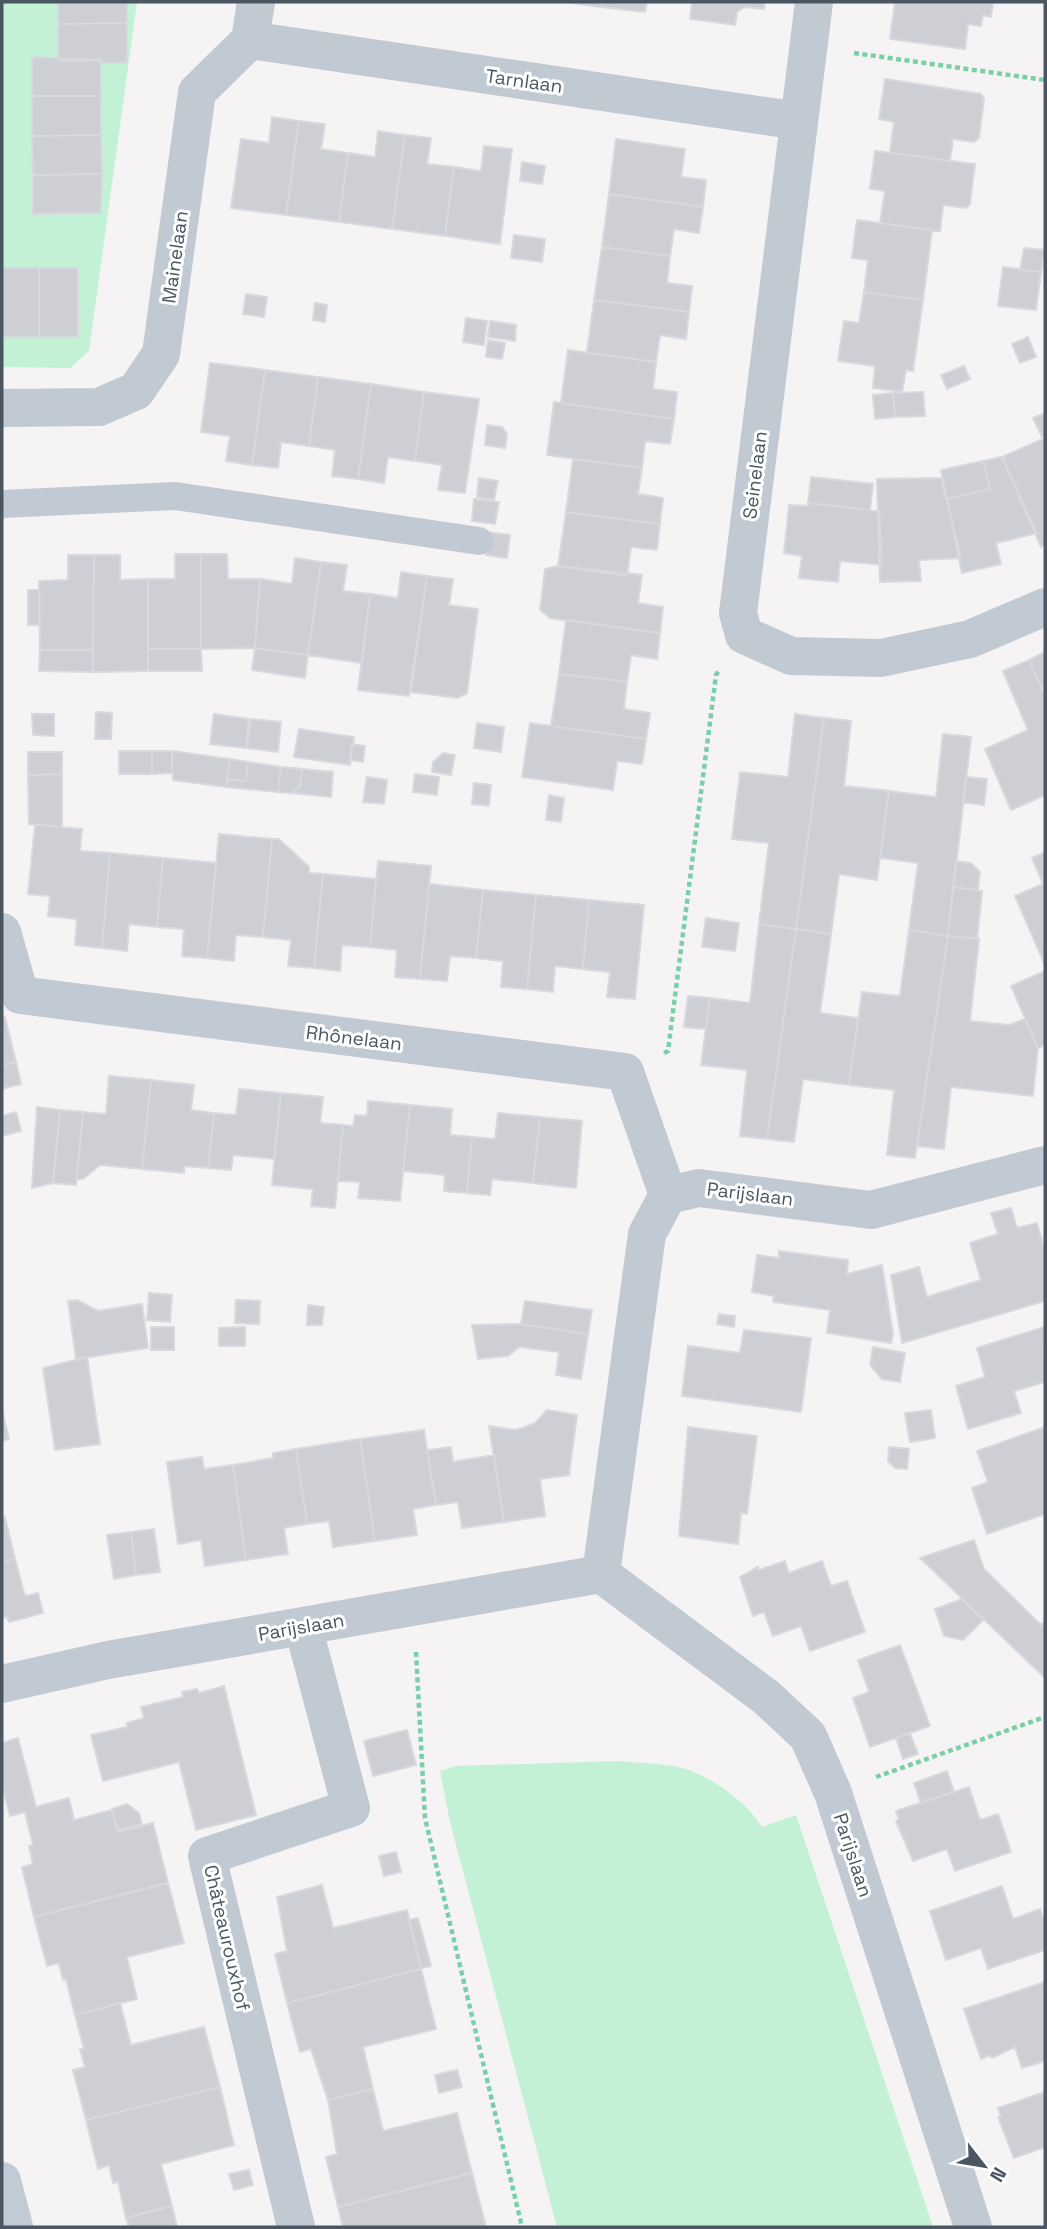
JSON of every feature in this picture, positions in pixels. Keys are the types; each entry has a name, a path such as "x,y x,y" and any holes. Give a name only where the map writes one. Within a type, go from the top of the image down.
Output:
{"street":[{"path":"250,40 256,2"},
{"name":"Seinelaan","path":"744,635 738,613 814,2"},
{"name":"Tarnlaan","path":"250,40 799,121"},
{"name":"Mainelaan","path":"2,408 99,407 136,391 161,354 197,92 250,40"},
{"path":"744,635 791,656 881,658 970,639 1045,607"},
{"name":"Rhônelaan","path":"2,932 20,995 625,1072"},
{"path":"601,1574 647,1234 668,1195 625,1072"},
{"name":"Parijslaan","path":"668,1195 699,1188 871,1210 1045,1165"},
{"name":"Parijslaan","path":"2,1684 108,1660 601,1574 766,1697 808,1736 833,1793 973,2227"},
{"name":"Châteaurouxhof","path":"296,2227 207,1856 351,1808 303,1626"},
{"path":"2,2181 14,2227"}],"lane":[{"path":"2,504 175,496 479,541"}],"path":[{"path":"808,47 1045,80"},
{"path":"625,1072 668,1051 716,675 744,635"},
{"path":"414,1607 425,1818 522,2227"},
{"path":"833,1793 1045,1717"}],"green space":[{"path":"2,2 137,2 89,351 70,368 2,367"},
{"path":"617,1761 670,1766 701,1775 747,1808 762,1827 796,1815 933,2227 557,2227 450,1822 440,1771 456,1766"}],"building":[{"path":"58,2 127,2 127,23 58,24"},
{"path":"565,2 602,2 602,7"},
{"path":"602,2 647,2 645,12 602,7"},
{"path":"692,2 765,2 764,9 744,7 737,12 735,25 690,19"},
{"path":"895,2 993,2 991,17 983,15 981,26 968,24 965,49 890,39"},
{"path":"127,23 127,63 101,63 101,60 58,61 58,24"},
{"path":"32,57 101,60 101,96 32,96"},
{"path":"885,79 981,94 984,99 979,138 974,142 953,139 950,161 890,153 894,122 879,119"},
{"path":"32,96 101,96 101,135 32,136"},
{"path":"272,117 299,121 286,215 231,208 241,139 269,143"},
{"path":"299,121 325,124 321,149 348,153 339,222 286,215"},
{"path":"378,131 405,135 392,229 339,222 348,153 375,157"},
{"path":"101,135 102,174 33,175 32,136"},
{"path":"405,135 431,138 427,164 454,167 445,236 392,229"},
{"path":"616,139 685,149 681,177 706,180 703,207 609,194"},
{"path":"484,146 512,149 500,244 445,236 454,167 481,171"},
{"path":"875,151 975,164 970,204 966,208 943,205 940,231 880,223 885,191 870,189"},
{"path":"522,162 545,166 542,184 520,181"},
{"path":"102,174 101,213 33,214 33,175"},
{"path":"609,194 703,207 699,233 674,229 670,256 602,247"},
{"path":"857,220 932,230 923,300 864,292 868,260 852,258"},
{"path":"514,235 545,239 542,262 511,258"},
{"path":"602,247 670,256 667,283 692,286 689,312 594,300"},
{"path":"1024,248 1044,250 1041,272 1020,270"},
{"path":"1003,267 1041,272 1036,310 998,306"},
{"path":"2,268 39,268 39,337 2,337"},
{"path":"39,268 78,268 78,337 39,337"},
{"path":"864,292 923,300 913,371 906,370 902,392 873,388 875,366 838,361 844,321 859,323"},
{"path":"246,294 267,297 264,317 243,314"},
{"path":"594,300 689,312 686,339 660,335 656,362 587,353"},
{"path":"315,303 327,305 325,322 313,320"},
{"path":"466,318 487,321 484,345 463,342"},
{"path":"490,321 516,325 515,341 488,337"},
{"path":"1028,337 1036,357 1020,363 1012,344"},
{"path":"488,340 505,343 502,359 486,357"},
{"path":"568,350 656,362 653,389 677,392 674,419 561,403"},
{"path":"210,363 265,370 252,465 226,461 230,436 201,432"},
{"path":"964,366 970,379 947,389 941,375"},
{"path":"265,370 318,377 309,446 281,442 278,468 252,465"},
{"path":"318,377 371,384 358,479 332,476 335,450 309,446"},
{"path":"371,384 424,392 415,461 388,457 384,483 358,479"},
{"path":"424,392 479,399 465,493 438,490 442,465 415,461"},
{"path":"923,392 925,416 895,417 893,393"},
{"path":"893,393 895,417 875,419 873,395"},
{"path":"554,402 674,419 670,444 645,441 642,468 547,455"},
{"path":"1045,413 1045,544 1041,547 1002,457 1043,439 1033,418"},
{"path":"487,425 502,427 507,434 505,448 485,445"},
{"path":"1002,457 1037,533 996,543 1001,564 962,573 947,499 990,489 983,461"},
{"path":"573,459 642,468 638,494 663,498 660,524 566,512"},
{"path":"983,461 990,489 947,499 941,470"},
{"path":"811,477 873,484 870,510 808,503"},
{"path":"479,478 498,481 494,500 477,497"},
{"path":"941,478 961,558 919,560 921,581 880,582 877,479"},
{"path":"474,499 499,502 495,524 472,521"},
{"path":"808,503 879,511 882,565 840,561 838,582 799,578 802,556 784,553 789,505 807,506"},
{"path":"566,512 660,524 657,550 631,547 627,576 558,566"},
{"path":"488,532 510,535 507,558 486,555"},
{"path":"175,554 201,554 201,649 148,649 148,579 175,579"},
{"path":"201,554 227,554 228,579 260,579 255,648 201,649"},
{"path":"68,555 94,555 93,650 40,650 39,581 68,580"},
{"path":"94,555 120,555 120,580 148,579 148,671 93,672"},
{"path":"295,558 321,562 308,655 255,648 260,579 292,584"},
{"path":"321,562 347,565 343,591 370,594 362,663 308,655"},
{"path":"558,566 642,575 638,603 663,607 660,633 550,618 540,610 545,569"},
{"path":"401,572 427,576 409,696 358,690 370,594 398,598"},
{"path":"427,576 453,579 449,605 478,609 467,693 458,698 411,692"},
{"path":"28,590 39,590 39,625 28,625"},
{"path":"566,620 660,633 657,659 631,655 627,682 559,674"},
{"path":"255,648 308,655 305,678 252,670"},
{"path":"148,649 201,649 202,671 148,671"},
{"path":"40,650 93,650 93,672 39,671"},
{"path":"1045,652 1045,696 1029,660"},
{"path":"1029,660 1045,696 1045,795 1011,810 985,749 1028,730 1003,671"},
{"path":"559,674 627,682 624,709 650,713 646,739 551,726"},
{"path":"96,712 112,713 111,739 95,739"},
{"path":"32,714 54,714 54,736 33,735"},
{"path":"214,714 249,719 246,748 210,744"},
{"path":"795,714 824,718 796,929 759,924 769,843 732,839 740,772 788,777"},
{"path":"824,718 851,721 844,786 889,791 877,880 839,874 831,934 796,929"},
{"path":"251,719 281,722 278,752 247,748"},
{"path":"477,723 504,727 501,752 474,748"},
{"path":"530,723 646,739 642,764 617,761 613,790 522,777"},
{"path":"299,729 354,737 350,765 294,757"},
{"path":"943,734 971,737 948,936 909,930 918,863 880,858 889,791 936,797"},
{"path":"352,744 365,746 363,762 350,760"},
{"path":"119,751 152,751 152,774 119,774"},
{"path":"152,751 172,751 172,773 152,774"},
{"path":"172,751 230,759 226,787 173,780"},
{"path":"28,752 62,752 62,774 28,775"},
{"path":"443,753 455,755 451,775 432,772 433,762"},
{"path":"230,759 248,762 246,781 227,779"},
{"path":"248,762 281,767 278,792 226,787 227,779 246,781"},
{"path":"281,767 302,769 300,786 291,793 278,792"},
{"path":"302,769 333,772 331,797 291,793 300,786"},
{"path":"62,774 62,827 29,824 28,775"},
{"path":"415,774 439,777 437,795 413,792"},
{"path":"367,777 387,780 384,804 363,802"},
{"path":"966,777 987,779 984,805 963,802"},
{"path":"474,783 491,785 489,806 472,804"},
{"path":"549,795 564,798 561,822 546,820"},
{"path":"35,825 82,829 80,851 110,853 102,948 75,945 77,919 48,916 50,896 28,894"},
{"path":"219,834 272,839 263,937 236,935 234,961 207,958"},
{"path":"272,839 279,839 309,867 309,873 323,874 314,968 288,966 291,940 263,937"},
{"path":"1045,852 1045,883 1043,884 1032,858"},
{"path":"110,853 163,858 157,927 129,924 127,951 102,948"},
{"path":"163,858 216,863 207,958 182,956 184,929 157,927"},
{"path":"378,861 431,866 420,979 395,977 397,950 370,947"},
{"path":"956,861 971,863 980,872 978,890 953,887"},
{"path":"323,874 376,879 370,947 342,945 340,971 314,968"},
{"path":"1045,883 1045,965 1015,896"},
{"path":"429,884 483,890 476,958 450,956 447,981 420,979"},
{"path":"953,887 982,891 977,939 948,936"},
{"path":"483,890 536,895 527,989 501,987 503,961 476,958"},
{"path":"536,895 589,900 583,969 555,966 553,992 527,989"},
{"path":"589,900 644,905 635,999 607,997 610,972 583,969"},
{"path":"706,918 739,923 735,951 702,947"},
{"path":"759,924 796,929 767,1139 740,1136 747,1070 701,1065 710,998 750,1003"},
{"path":"796,929 831,934 820,1013 858,1018 849,1085 803,1079 794,1142 767,1139"},
{"path":"909,930 948,936 915,1158 887,1155 894,1090 849,1085 862,992 900,996"},
{"path":"948,936 979,939 970,1021 1009,1025 1025,1019 1038,1048 1033,1096 951,1087 944,1149 917,1146"},
{"path":"1045,971 1045,1045 1038,1048 1011,986"},
{"path":"688,996 710,998 706,1029 684,1027"},
{"path":"5,1017 16,1062 2,1065 2,1018"},
{"path":"16,1062 21,1084 2,1089 2,1065"},
{"path":"109,1076 151,1080 142,1169 100,1165 83,1179 77,1179 83,1112 106,1114"},
{"path":"151,1080 194,1085 191,1110 214,1113 208,1168 184,1166 184,1173 142,1169"},
{"path":"239,1089 281,1093 274,1159 233,1155 231,1170 208,1168 214,1113 236,1115"},
{"path":"281,1093 323,1097 320,1123 343,1125 335,1208 311,1206 313,1189 272,1185"},
{"path":"368,1101 410,1105 400,1201 358,1198 360,1182 338,1181 343,1125 353,1126 355,1115 367,1116"},
{"path":"410,1105 452,1109 450,1135 472,1137 467,1193 444,1191 445,1175 403,1171"},
{"path":"37,1107 60,1110 53,1183 32,1188"},
{"path":"60,1110 83,1112 76,1185 53,1183"},
{"path":"16,1112 21,1131 2,1136 2,1120 5,1115"},
{"path":"498,1113 540,1117 533,1183 492,1179 490,1195 467,1193 472,1137 495,1139"},
{"path":"540,1117 582,1121 576,1188 533,1183"},
{"path":"1011,1208 1017,1228 1037,1223 1045,1252 1045,1301 902,1343 891,1275 919,1267 927,1297 981,1280 970,1243 998,1234 991,1213"},
{"path":"779,1251 848,1260 847,1274 882,1265 893,1334 891,1343 827,1333 830,1310 773,1302 774,1296 752,1292 757,1255 779,1258"},
{"path":"149,1293 172,1295 170,1322 147,1320"},
{"path":"77,1300 98,1311 142,1304 148,1348 76,1359 68,1301"},
{"path":"236,1300 260,1301 259,1324 235,1323"},
{"path":"525,1301 592,1310 588,1334 521,1324"},
{"path":"308,1305 324,1307 322,1325 307,1325"},
{"path":"719,1314 735,1316 734,1327 717,1324"},
{"path":"521,1324 588,1334 581,1379 556,1375 559,1352 519,1347 508,1356 478,1359 472,1325"},
{"path":"151,1327 174,1327 174,1350 151,1350"},
{"path":"245,1327 245,1346 219,1346 219,1328"},
{"path":"1044,1327 1045,1382 1014,1391 1021,1413 968,1429 956,1386 985,1377 977,1348"},
{"path":"744,1330 811,1338 801,1412 682,1396 688,1346 740,1353"},
{"path":"873,1347 905,1353 900,1382 882,1379 870,1365"},
{"path":"87,1357 100,1444 55,1450 43,1368"},
{"path":"2,1410 9,1439 2,1441"},
{"path":"547,1410 577,1415 569,1475 540,1479 545,1516 504,1522 489,1426 515,1430 523,1428 535,1423"},
{"path":"931,1410 935,1438 910,1442 905,1413"},
{"path":"688,1427 757,1436 747,1514 741,1513 738,1544 679,1536"},
{"path":"1045,1427 1045,1514 987,1534 972,1488 988,1482 977,1451"},
{"path":"424,1430 436,1505 413,1509 417,1535 375,1541 360,1439"},
{"path":"360,1439 375,1541 333,1547 329,1521 307,1524 296,1449"},
{"path":"451,1447 453,1462 494,1455 504,1522 462,1528 458,1502 436,1505 427,1450"},
{"path":"889,1447 909,1449 907,1469 895,1468 888,1461"},
{"path":"296,1449 307,1524 284,1528 288,1554 246,1560 233,1465 273,1458 273,1453"},
{"path":"202,1457 204,1469 233,1465 246,1560 205,1566 201,1540 178,1544 167,1462"},
{"path":"5,1517 15,1559 2,1562 2,1518"},
{"path":"154,1529 160,1572 136,1575 131,1532"},
{"path":"131,1532 136,1575 114,1579 107,1535"},
{"path":"974,1540 984,1569 1041,1625 1045,1621 1045,1678 920,1558"},
{"path":"15,1559 25,1596 38,1593 43,1613 9,1622 7,1617 2,1618 2,1562"},
{"path":"785,1561 789,1573 822,1561 831,1586 847,1581 865,1632 810,1651 801,1626 773,1636 764,1612 753,1616 740,1577 758,1567 759,1570"},
{"path":"962,1599 983,1620 963,1640 944,1636 935,1609"},
{"path":"900,1645 930,1726 870,1747 853,1698 869,1692 858,1660"},
{"path":"224,1686 256,1815 196,1830 179,1762 103,1781 91,1735 127,1727 127,1723 144,1718 141,1707 183,1697 182,1692 197,1689 199,1693"},
{"path":"407,1730 416,1765 373,1776 364,1741"},
{"path":"910,1733 918,1754 903,1759 896,1738"},
{"path":"18,1738 36,1807 69,1798 74,1820 112,1810 118,1832 153,1823 168,1883 34,1917 22,1867 33,1864 29,1846 33,1845 25,1812 10,1816 2,1784 2,1743"},
{"path":"947,1771 954,1792 921,1803 914,1783"},
{"path":"969,1787 980,1820 998,1814 1011,1852 955,1871 947,1849 913,1861 896,1821 899,1820 896,1811"},
{"path":"127,1804 139,1813 142,1824 117,1830 112,1809"},
{"path":"396,1852 401,1872 384,1876 379,1856"},
{"path":"168,1883 184,1943 127,1957 137,1999 75,2015 59,1963 47,1966 34,1917"},
{"path":"322,1885 333,1928 407,1910 421,1969 287,2003 275,1954 287,1951 277,1897"},
{"path":"1002,1886 1013,1919 1040,1909 1045,1923 1045,1950 988,1969 981,1948 946,1960 930,1911"},
{"path":"418,1918 431,1966 421,1968 409,1920"},
{"path":"421,1969 436,2029 363,2047 373,2089 328,2100 311,2049 300,2052 287,2003"},
{"path":"1045,1982 1045,2061 1022,2068 1015,2047 992,2058 990,2055 981,2059 964,2009"},
{"path":"120,2003 131,2045 204,2027 220,2087 86,2120 73,2070 85,2067 80,2049 84,2049 75,2015"},
{"path":"457,2070 462,2087 439,2093 435,2075"},
{"path":"220,2087 234,2145 161,2164 172,2206 126,2218 118,2182 113,2183 109,2165 98,2169 86,2120"},
{"path":"373,2089 383,2131 457,2113 472,2173 338,2207 326,2157 337,2154 328,2100"},
{"path":"1045,2092 1045,2147 1014,2158 998,2117 1001,2117 998,2108"},
{"path":"249,2170 253,2185 234,2190 229,2174"},
{"path":"472,2173 486,2227 343,2227 338,2207"},
{"path":"172,2206 177,2227 129,2227 126,2218"}]}
